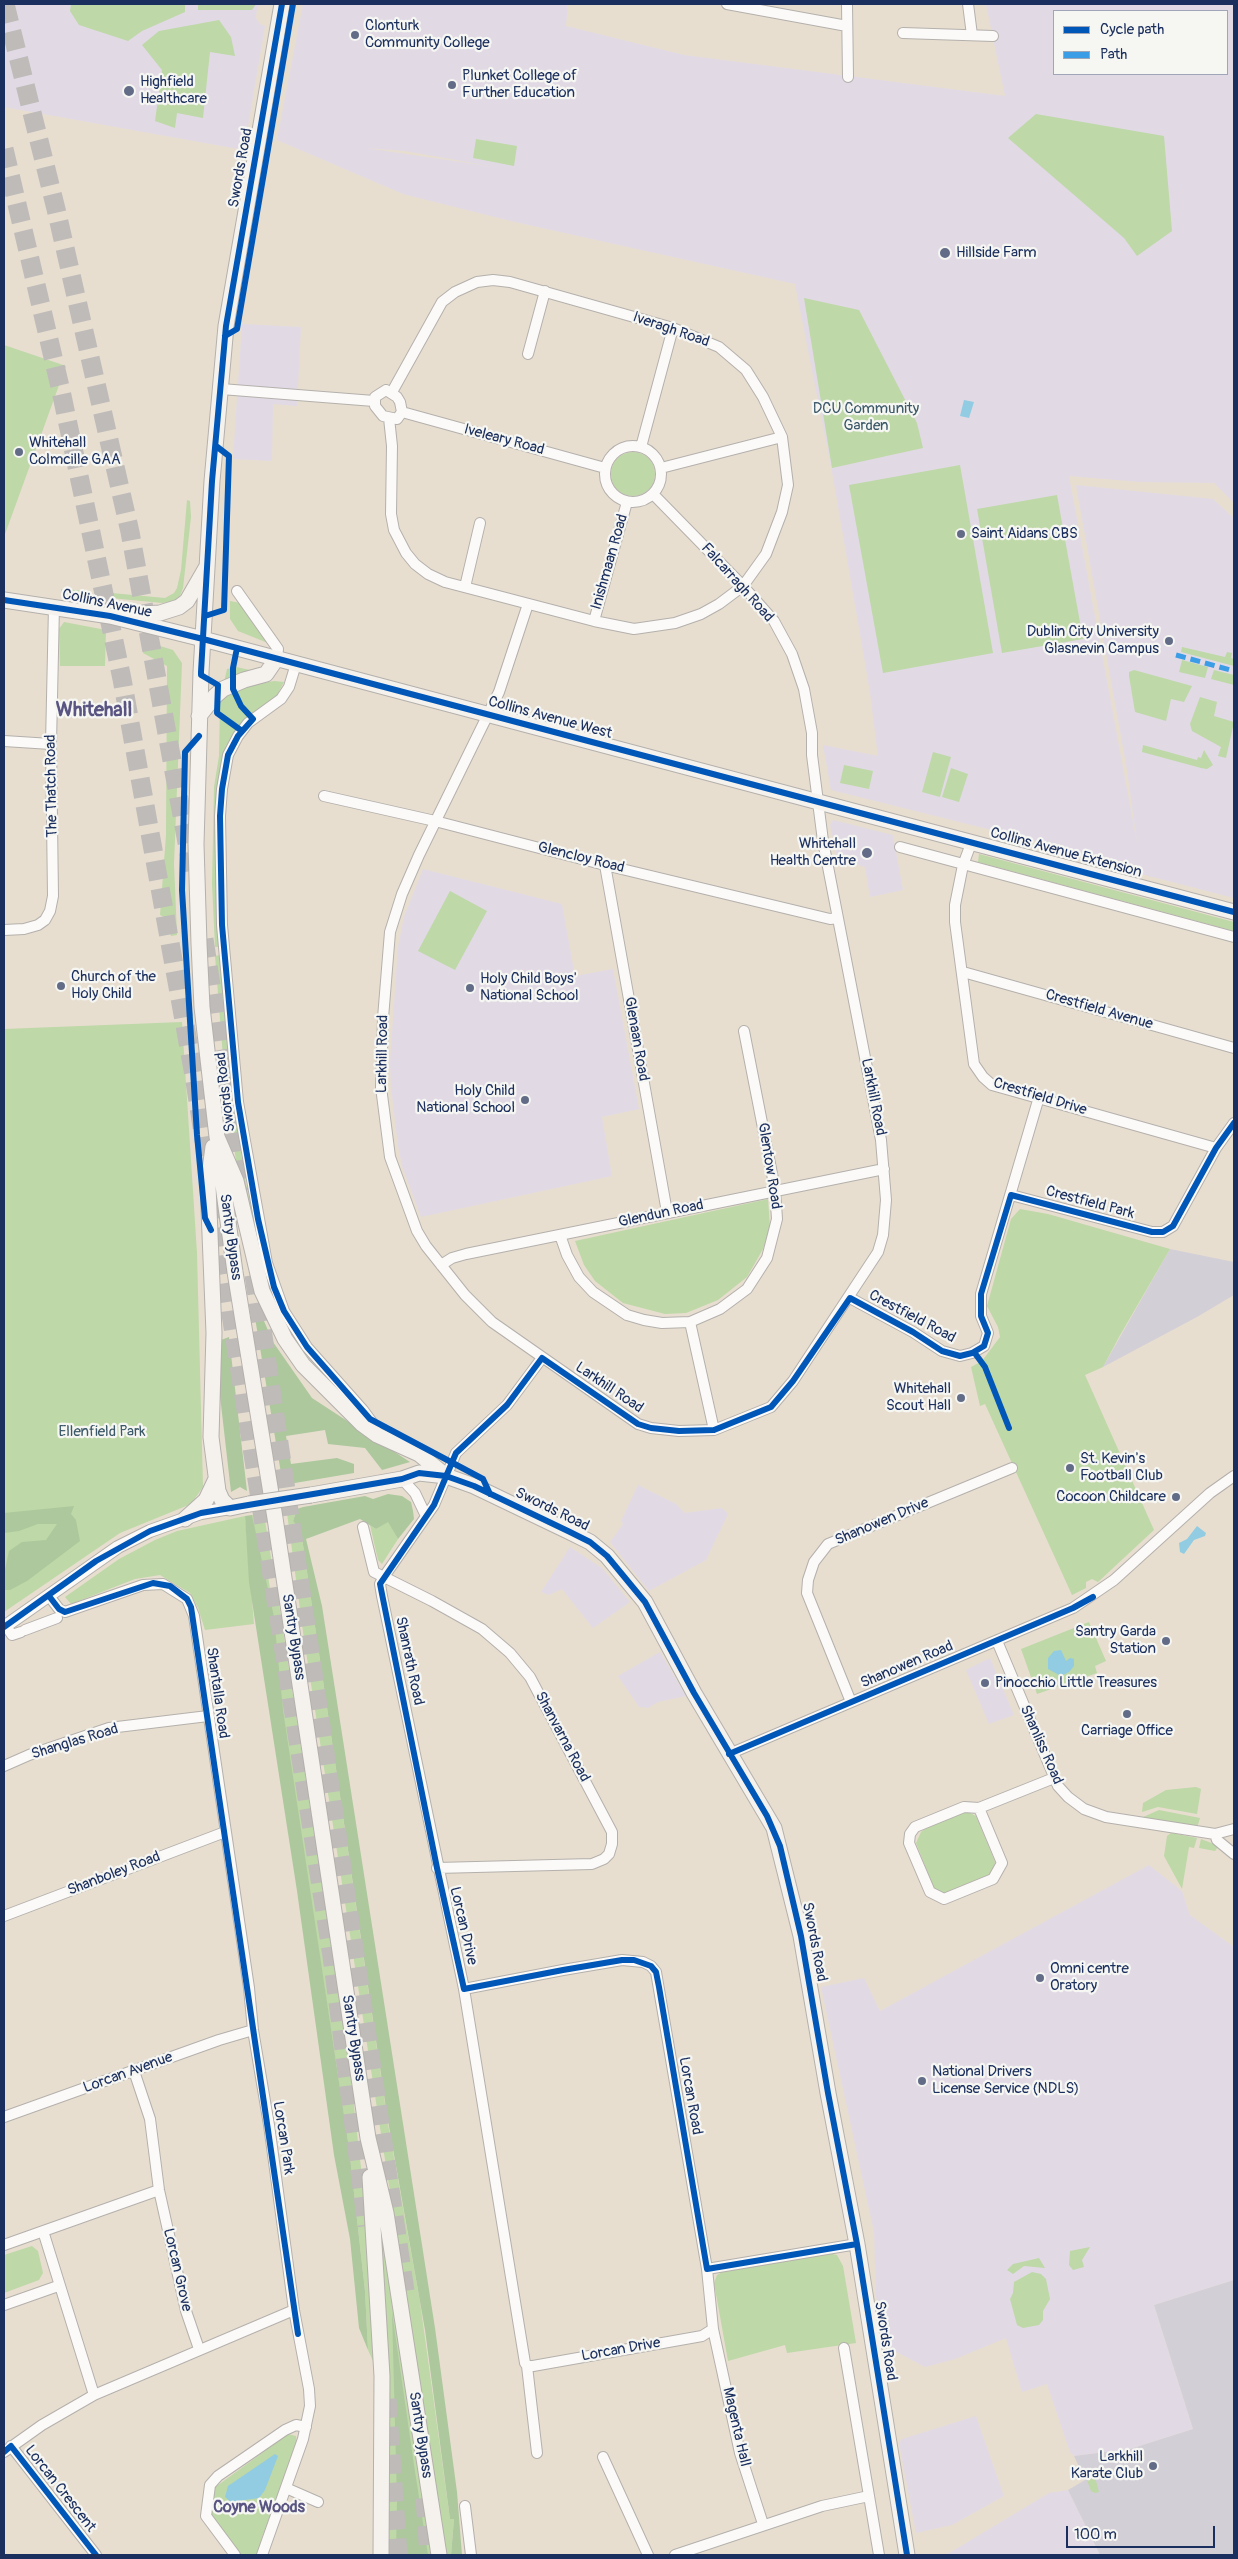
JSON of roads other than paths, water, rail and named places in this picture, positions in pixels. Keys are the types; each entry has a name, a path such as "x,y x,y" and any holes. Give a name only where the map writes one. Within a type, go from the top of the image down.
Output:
{"main road":[{"name":"Swords Road","path":"282,4 226,326 212,481 200,716 196,844 198,944 202,1006 217,1137 236,1181 262,1291 285,1339 304,1365 362,1424 377,1434 419,1454 446,1476 474,1486 570,1532 590,1542 607,1556 645,1602 767,1816 780,1846 801,1936 828,2094 857,2244 907,2555"},
{"path":"110,616 160,613 180,607 187,601 208,564"},
{"name":"Collins Avenue","path":"4,600 54,606 110,616 204,639"},
{"name":"Collins Avenue West","path":"204,639 817,803 891,821"},
{"path":"200,716 215,696 244,680 266,674 277,658"},
{"name":"Collins Avenue Extension","path":"891,821 1234,912"},
{"name":"Swords Road","path":"217,1137 211,1151 208,1185 214,1333 211,1437 218,1491 230,1508"},
{"name":"Santry Bypass","path":"217,1137 233,1263 275,1518 368,2138 386,2214 439,2555"},
{"path":"230,1508 402,1479 419,1473 446,1476"},
{"path":"185,1519 206,1500 216,1479"},
{"name":"Santry Bypass","path":"368,2138 382,2376 381,2555"}],"street":[{"path":"727,4 847,26"},
{"path":"847,4 848,77"},
{"path":"968,4 972,36"},
{"path":"903,33 993,36"},
{"name":"Iveragh Road","path":"389,418 392,446 391,514 394,530 406,553 428,574 445,582 594,621 634,629 675,623 700,614 719,604 743,586 766,554 782,512 788,485 782,437 764,397 746,370 719,347 673,328 545,291 494,280 477,282 455,292 442,302 431,319 392,392"},
{"path":"528,354 545,291"},
{"path":"641,447 673,328"},
{"path":"221,389 374,401"},
{"path":"386,390 392,392 397,397 402,412 397,419 389,418 378,411 374,401 380,392 386,390"},
{"name":"Iveleary Road","path":"402,412 605,468"},
{"path":"660,468 782,437"},
{"path":"605,468 614,453 631,446 641,447 654,455 660,468 661,478 653,494"},
{"name":"Inishmaan Road","path":"605,468 607,486 612,493 627,502 636,502 653,494"},
{"name":"Falcarragh Road","path":"653,494 743,586 774,621 792,654 804,690 812,733 817,803"},
{"name":"Inishmaan Road","path":"594,621 627,502"},
{"path":"465,587 480,523"},
{"path":"237,591 278,649 277,658"},
{"path":"490,714 528,604"},
{"name":"The Thatch Road","path":"4,930 38,926 45,920 50,911 54,832 51,744 54,606"},
{"name":"Swords Road","path":"296,664 289,687 281,699 248,723 238,736 228,755 222,789 220,825 222,925 238,1102 267,1263 281,1303 307,1347 370,1419 377,1434"},
{"name":"Larkhill Road","path":"490,714 435,821 402,894 390,932 383,1018 381,1087 390,1157 417,1231 465,1295 492,1322 542,1358 638,1424 652,1428 679,1432 714,1430 771,1407 793,1381 850,1298 878,1252 883,1235 886,1200 881,1140 817,803"},
{"path":"4,741 51,744"},
{"name":"Glencloy Road","path":"324,796 435,821 605,865 830,918 838,918"},
{"name":"Crestfield Drive","path":"972,841 964,865 955,905 955,922 974,1064 982,1077 992,1085 1216,1148"},
{"path":"900,847 1234,937"},
{"name":"Glenaan Road","path":"605,865 667,1212"},
{"name":"Crestfield Avenue","path":"963,972 1234,1048"},
{"name":"Glentow Road","path":"560,1235 567,1256 579,1277 612,1307 627,1316 644,1320 662,1323 690,1322 735,1300 758,1276 768,1258 776,1226 775,1189 744,1031"},
{"name":"Crestfield Road","path":"850,1298 913,1332 942,1351 960,1356 972,1353 984,1346 988,1333 981,1316 981,1294 1039,1097"},
{"path":"1216,1148 1234,1123"},
{"name":"Crestfield Park","path":"1011,1195 1152,1232 1163,1232 1173,1226 1216,1148"},
{"name":"Glendun Road","path":"441,1265 452,1258 466,1254 884,1168"},
{"path":"690,1322 714,1430"},
{"path":"363,1527 374,1572 383,1578 426,1516 456,1453 507,1405 542,1358"},
{"name":"Shanowen Drive","path":"851,1702 807,1593 808,1580 814,1562 828,1544 1012,1468"},
{"name":"Shanowen Road","path":"730,1754 1074,1608 1093,1597 1138,1561 1210,1493 1234,1476"},
{"path":"402,1479 415,1493 426,1516"},
{"path":"58,1618 12,1635 5,1626 118,1547 150,1531 185,1519 230,1508"},
{"name":"Shanrath Road","path":"383,1578 380,1584 382,1596 420,1774 437,1868"},
{"name":"Shanvarna Road","path":"383,1578 392,1579 482,1629 510,1653 530,1676 612,1832 612,1844 609,1854 604,1860 592,1864 437,1868"},
{"name":"Shantalla Road","path":"49,1596 59,1609 65,1612 153,1582 170,1586 187,1599 194,1616 242,1945"},
{"path":"27,1611 36,1626"},
{"name":"Shanliss Road","path":"997,1641 1054,1778 1068,1797 1084,1809 1106,1816 1215,1834 1234,1829"},
{"name":"Shanglas Road","path":"4,1766 29,1755 109,1728 208,1716"},
{"path":"979,1808 1002,1863 993,1879 944,1899 930,1892 909,1843 910,1834 915,1827 964,1807 979,1808 1054,1778"},
{"name":"Shanboley Road","path":"4,1916 224,1832"},
{"path":"1215,1834 1217,1840 1234,1854"},
{"name":"Lorcan Drive","path":"437,1868 464,1990 516,2317 527,2366 537,2453"},
{"name":"Lorcan Park","path":"242,1945 253,2030 271,2135 294,2310 309,2389 310,2406 306,2427 262,2555"},
{"name":"Lorcan Road","path":"464,1990 622,1960 634,1960 651,1966 656,1972 707,2269 713,2329"},
{"name":"Lorcan Avenue","path":"4,2117 219,2040 253,2030"},
{"name":"Lorcan Grove","path":"134,2071 150,2119 159,2190 186,2311 199,2349"},
{"path":"4,2245 159,2190"},
{"path":"42,2231 94,2394"},
{"path":"707,2269 857,2244"},
{"path":"4,2305 58,2286"},
{"name":"Lorcan Crescent","path":"96,2555 7,2449 94,2394 294,2310"},
{"name":"Lorcan Drive","path":"527,2366 702,2336 713,2329"},
{"name":"Magenta Hall","path":"713,2329 740,2453 763,2524"},
{"path":"844,2348 879,2555"},
{"path":"235,2555 206,2516 210,2485 218,2476 285,2430 296,2426 306,2427"},
{"path":"603,2458 648,2555"},
{"path":"286,2488 318,2502"},
{"path":"676,2555 763,2524 822,2506 868,2496"},
{"path":"465,2506 471,2555"}],"water":[{"path":"964,400 974,402 969,418 960,416"},
{"path":"1197,1526 1206,1533 1205,1536 1194,1540 1184,1554 1180,1552 1179,1543 1187,1539"},
{"path":"1061,1650 1066,1661 1070,1658 1074,1659 1074,1666 1069,1672 1061,1676 1048,1669 1048,1658 1054,1651"},
{"path":"275,2454 278,2456 265,2490 259,2498 231,2502 225,2497 228,2486"}],"tunnel":[{"path":"5,4 56,209 130,532 193,875"},
{"path":"4,149 61,391 122,679 194,1075 209,1172"},
{"path":"204,939 242,1191"},
{"path":"213,1200 332,1956 367,2226"},
{"path":"254,1275 405,2291"},
{"path":"387,2399 398,2555"},
{"path":"425,2498 429,2555"}],"place":[{"name":"Clonturk Community College","path":"355,35"},
{"name":"Plunket College of Further Education","path":"452,85"},
{"name":"Highfield Healthcare","path":"129,91"},
{"name":"Hillside Farm","path":"945,253"},
{"name":"Whitehall Colmcille GAA","path":"19,452"},
{"name":"Saint Aidans CBS","path":"961,534"},
{"name":"Dublin City University Glasnevin Campus","path":"1169,641"},
{"name":"Whitehall Health Centre","path":"867,853"},
{"name":"Church of the Holy Child","path":"61,986"},
{"name":"Holy Child Boys' National School","path":"470,988"},
{"name":"Holy Child National School","path":"525,1100"},
{"name":"Whitehall Scout Hall","path":"961,1398"},
{"name":"St. Kevin's Football Club","path":"1070,1468"},
{"name":"Cocoon Childcare","path":"1176,1497"},
{"name":"Santry Garda Station","path":"1166,1641"},
{"name":"Pinocchio Little Treasures","path":"985,1683"},
{"name":"Carriage Office","path":"1127,1714"},
{"name":"Omni centre Oratory","path":"1040,1978"},
{"name":"National Drivers License Service (NDLS)","path":"922,2081"},
{"name":"Larkhill Karate Club","path":"1153,2466"}],"district":[{"name":"Whitehall","path":"94,711"},
{"name":"Coyne Woods","path":"259,2508"}],"park label":[{"name":"DCU Community Garden","path":"866,418"},
{"name":"Ellenfield Park","path":"102,1432"}]}
